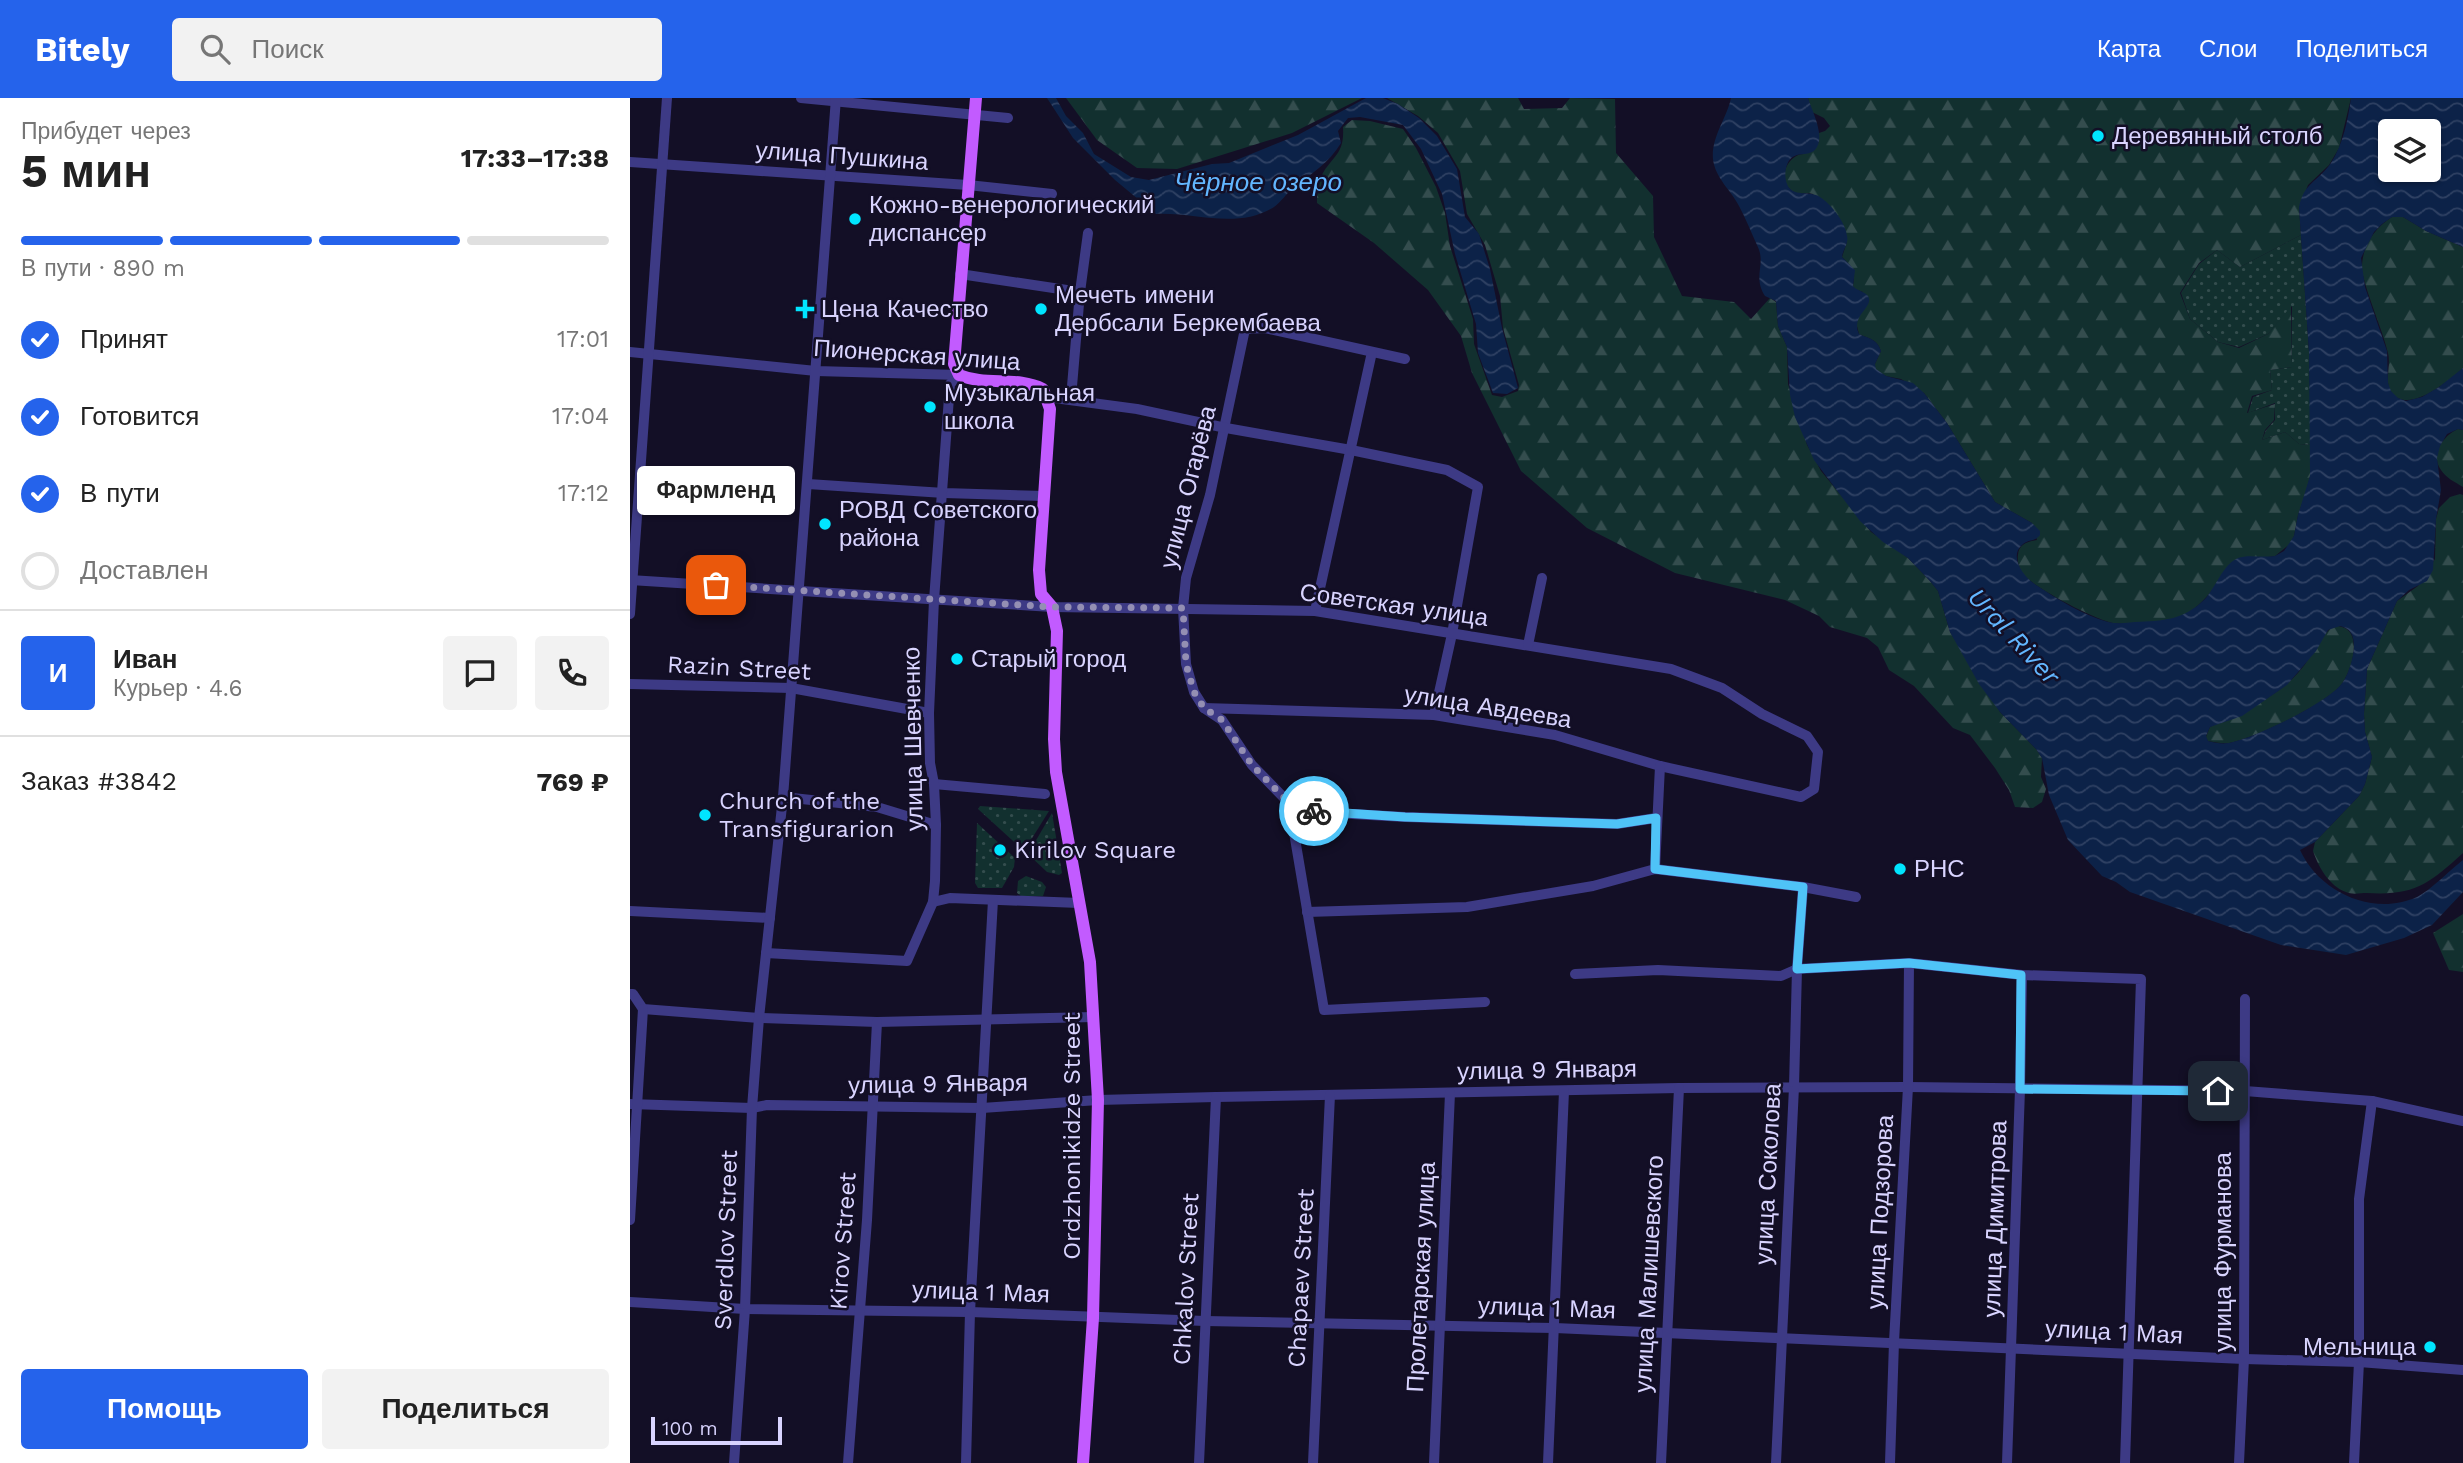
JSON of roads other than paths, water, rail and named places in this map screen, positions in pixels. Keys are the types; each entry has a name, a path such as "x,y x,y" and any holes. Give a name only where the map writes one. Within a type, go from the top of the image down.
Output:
{"main road":[{"name":"улица Шевченко","path":"959,375 954,364 976,98"},
{"name":"Пионерская улица","path":"959,375 971,380 1033,384 1043,388 1047,397"},
{"name":"Ordzhonikidze Street","path":"1047,397 1051,417 1044,496 1041,594 1052,607 1057,631 1054,739 1056,772 1090,962 1098,1100 1093,1318 1083,1463"}],"street":[{"path":"630,614 667,98"},
{"path":"802,98 835,99 1008,118"},
{"name":"Sverdlov Street","path":"734,1463 745,1309 752,1108 783,797 835,99"},
{"name":"улица Пушкина","path":"630,162 968,185 1052,194"},
{"path":"1071,398 1088,233"},
{"path":"960,274 1080,292"},
{"name":"улица Огарёва","path":"1289,803 1252,765 1222,720 1204,708 1194,692 1186,664 1183,608 1186,578 1226,428 1245,329 1265,328 1373,352"},
{"name":"Пионерская улица","path":"630,352 816,371 959,375"},
{"path":"1315,611 1373,352 1405,359"},
{"name":"улица Шевченко","path":"766,953 907,961 933,902 936,825 930,763 929,713 934,600 950,384 959,375"},
{"name":"Пионерская улица","path":"1047,397 1071,398 1137,409 1447,470 1478,487 1451,634"},
{"path":"808,484 1044,496"},
{"path":"1528,645 1542,578"},
{"name":"Советская улица","path":"631,580 1052,607 1315,611 1671,669 1722,688 1762,714 1807,736 1818,752 1814,789 1801,797"},
{"path":"1434,715 1451,634"},
{"name":"Razin Street","path":"630,684 791,688 929,713"},
{"name":"улица Авдеева","path":"1204,708 1434,715 1555,735 1660,766 1801,797"},
{"path":"1655,869 1660,766"},
{"path":"934,784 1045,794"},
{"path":"783,797 877,807 936,825"},
{"path":"1485,1002 1324,1010 1289,803 1317,812 1405,817 1617,824 1656,818"},
{"path":"1307,912 1467,907 1593,886 1655,869 1803,887 1856,897"},
{"name":"улица Соколова","path":"1776,1463 1797,969 1803,887"},
{"path":"933,902 950,898 1079,903"},
{"path":"966,1463 970,1312 993,900"},
{"path":"630,911 770,918"},
{"path":"1575,974 1658,970 1781,976 1797,969 1909,963 2021,975 2141,979 2125,1463"},
{"name":"улица Подзорова","path":"1891,1463 1894,1342 1908,1087 1909,963"},
{"name":"улица Димитрова","path":"2007,1463 2020,1089 2021,975"},
{"path":"630,994 633,994 643,1009 633,1104 630,1220"},
{"name":"улица Фурманова","path":"2239,1463 2244,1359 2245,999"},
{"path":"643,1009 759,1018 877,1022 1094,1017"},
{"name":"Kirov Street","path":"848,1463 867,1220 877,1022"},
{"name":"улица 9 Января","path":"633,1104 752,1108 767,1105 982,1108 1098,1100 1216,1097 1679,1088 1908,1087 2245,1091 2372,1101 2463,1121"},
{"name":"улица Малишевского","path":"1661,1463 1679,1088"},
{"path":"1548,1463 1564,1091"},
{"name":"Пролетарская улица","path":"1434,1463 1450,1093"},
{"name":"Chapaev Street","path":"1313,1463 1330,1095"},
{"name":"Chkalov Street","path":"1199,1463 1216,1097"},
{"path":"2354,1463 2359,1362 2359,1199 2372,1101"},
{"name":"улица 1 Мая","path":"630,1302 745,1309 970,1312 1093,1318 1555,1328 2359,1362 2463,1370"}],"water":[{"name":"Чёрное озеро","path":"1047,98 1056,98 1066,116 1083,133 1094,154 1131,177 1149,180 1212,164 1229,163 1298,135 1366,98 1383,98 1398,104 1419,118 1437,136 1457,169 1465,217 1479,234 1490,269 1518,388 1507,394 1493,393 1478,353 1476,324 1455,254 1442,194 1421,149 1403,125 1360,117 1348,118 1338,131 1341,143 1331,156 1277,205 1260,214 1231,219 1156,214 1115,180 1073,138"},
{"name":"Ural River","path":"1731,98 1808,98 1818,127 1818,145 1811,153 1797,155 1789,161 1786,182 1793,191 1816,195 1824,200 1844,225 1847,244 1842,257 1855,270 1853,286 1866,294 1869,300 1857,327 1859,334 1873,340 1881,351 1875,364 1876,369 1886,376 1913,383 1924,393 1947,423 1995,502 2032,523 2040,531 2038,537 2024,543 2018,550 2017,561 2027,577 2080,611 2108,622 2122,623 2164,620 2188,612 2204,600 2232,561 2246,556 2275,556 2284,551 2294,536 2310,476 2309,352 2299,208 2301,200 2307,188 2331,163 2339,148 2351,98 2463,98 2463,247 2426,231 2403,217 2392,217 2374,232 2361,258 2365,287 2387,351 2388,383 2391,391 2406,401 2422,397 2463,368 2463,430 2458,429 2447,434 2437,458 2441,490 2433,570 2427,581 2409,590 2397,601 2367,669 2365,732 2372,757 2365,784 2359,796 2315,842 2300,850 2320,878 2334,889 2349,897 2383,904 2417,897 2463,860 2463,892 2432,925 2404,938 2346,955 2281,945 2130,892 2102,876 2068,840 2049,795 2042,758 2000,712 1979,684 1950,632 1938,591 1908,558 1883,542 1860,521 1814,460 1795,417 1790,395 1787,347 1778,326 1776,301 1765,296 1761,289 1760,252 1739,206 1714,166 1713,151","holes":["2340,626 2351,633 2354,650 2347,674 2335,690 2308,709 2255,735 2229,743 2208,741 2206,736 2210,727 2242,716 2287,685 2316,651 2328,630"]}],"place":[{"name":"Деревянный столб","path":"2098,136"},
{"name":"Кожно-венерологический диспансер","path":"855,219"},
{"name":"Цена Качество","path":"805,309"},
{"name":"Мечеть имени Дербсали Беркембаева","path":"1041,309"},
{"name":"Музыкальная школа","path":"930,407"},
{"name":"РОВД Советского района","path":"825,524"},
{"name":"Фармленд","path":"716,585"},
{"name":"Старый город","path":"957,659"},
{"name":"Church of the Transfigurarion","path":"705,815"},
{"name":"Kirilov Square","path":"1000,850"},
{"name":"РНС","path":"1900,869"},
{"name":"Мельница","path":"2430,1347"}]}
